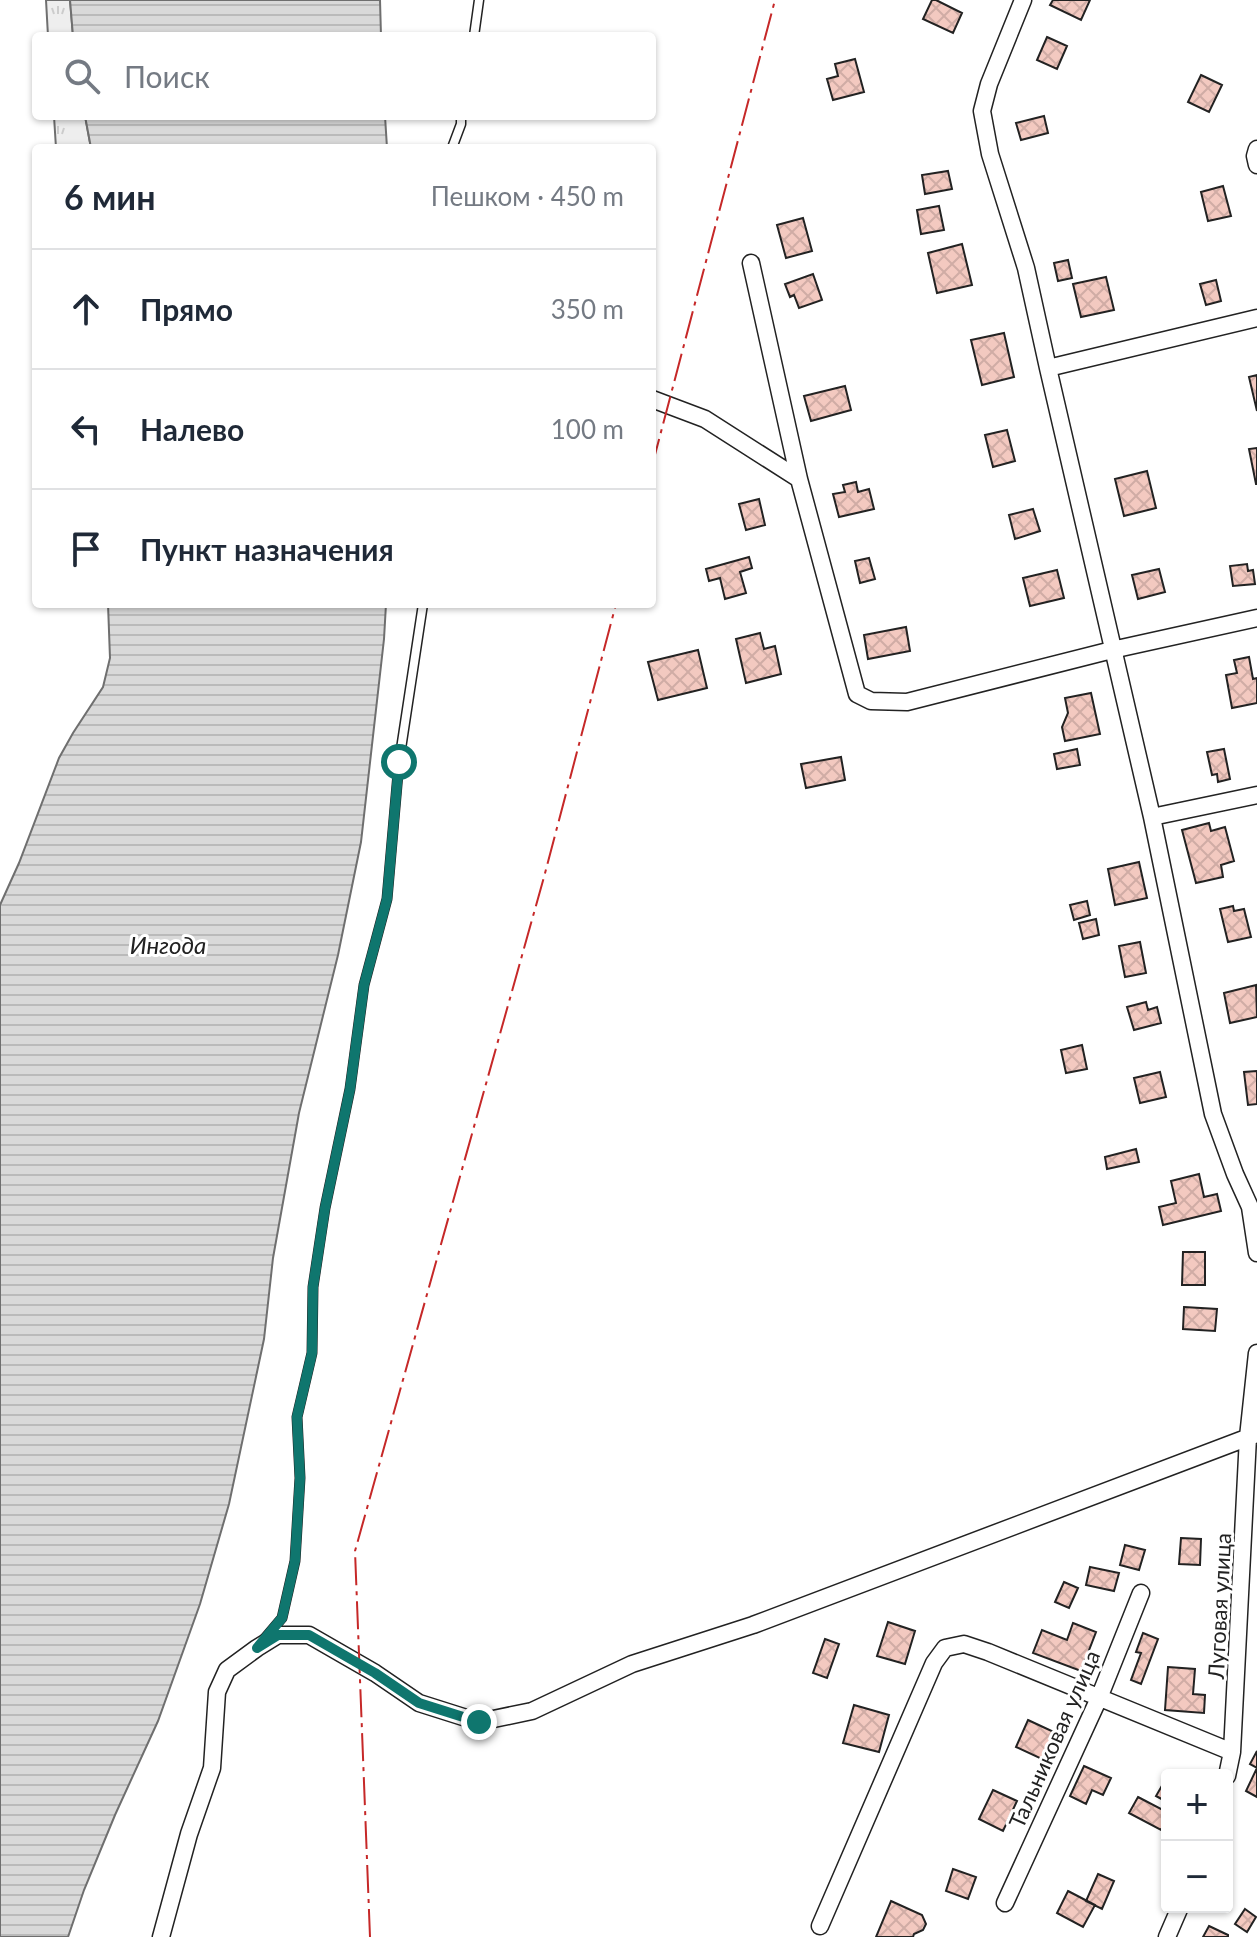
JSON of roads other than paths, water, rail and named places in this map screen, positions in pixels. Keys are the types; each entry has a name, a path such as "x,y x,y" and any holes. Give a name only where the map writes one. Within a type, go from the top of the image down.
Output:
{"street":[{"path":"1023,0 989,84 982,111 990,154 1026,268 1152,817 1213,1114 1235,1174 1254,1208 1257,1253"},
{"path":"1257,149 1257,165"},
{"path":"751,263 799,479 857,694 871,701 907,702 1112,650 1257,618"},
{"path":"1048,368 1257,318"},
{"path":"656,401 705,419 799,479"},
{"path":"1152,817 1257,795"},
{"name":"Луговая улица","path":"1228,1769 1257,1353"},
{"path":"161,1937 189,1834 212,1768 217,1692 227,1670 278,1635 309,1635 419,1703 479,1722 519,1714 532,1711 632,1664 753,1625 1253,1436"},
{"name":"Тальниковая улица","path":"1005,1903 1099,1698 1141,1593"},
{"path":"820,1926 934,1663 945,1648 964,1644 976,1648 1232,1752"},
{"path":"1167,1937 1177,1913"}],"lane":[{"path":"475,32 479,0"},
{"path":"454,144 461,120"},
{"path":"257,1648 282,1618 295,1561 300,1478 297,1417 312,1353 313,1287 325,1208 350,1089 364,985 387,899 399,762 422,608"}],"water":[{"path":"70,0 380,0 381,32 73,32"},
{"path":"86,120 385,120 387,144 90,144"},
{"name":"Ингода","path":"108,608 386,608 361,842 338,955 299,1113 273,1258 264,1339 229,1504 200,1604 158,1721 115,1815 68,1937 0,1937 0,905 59,758 103,687 110,658"}]}
